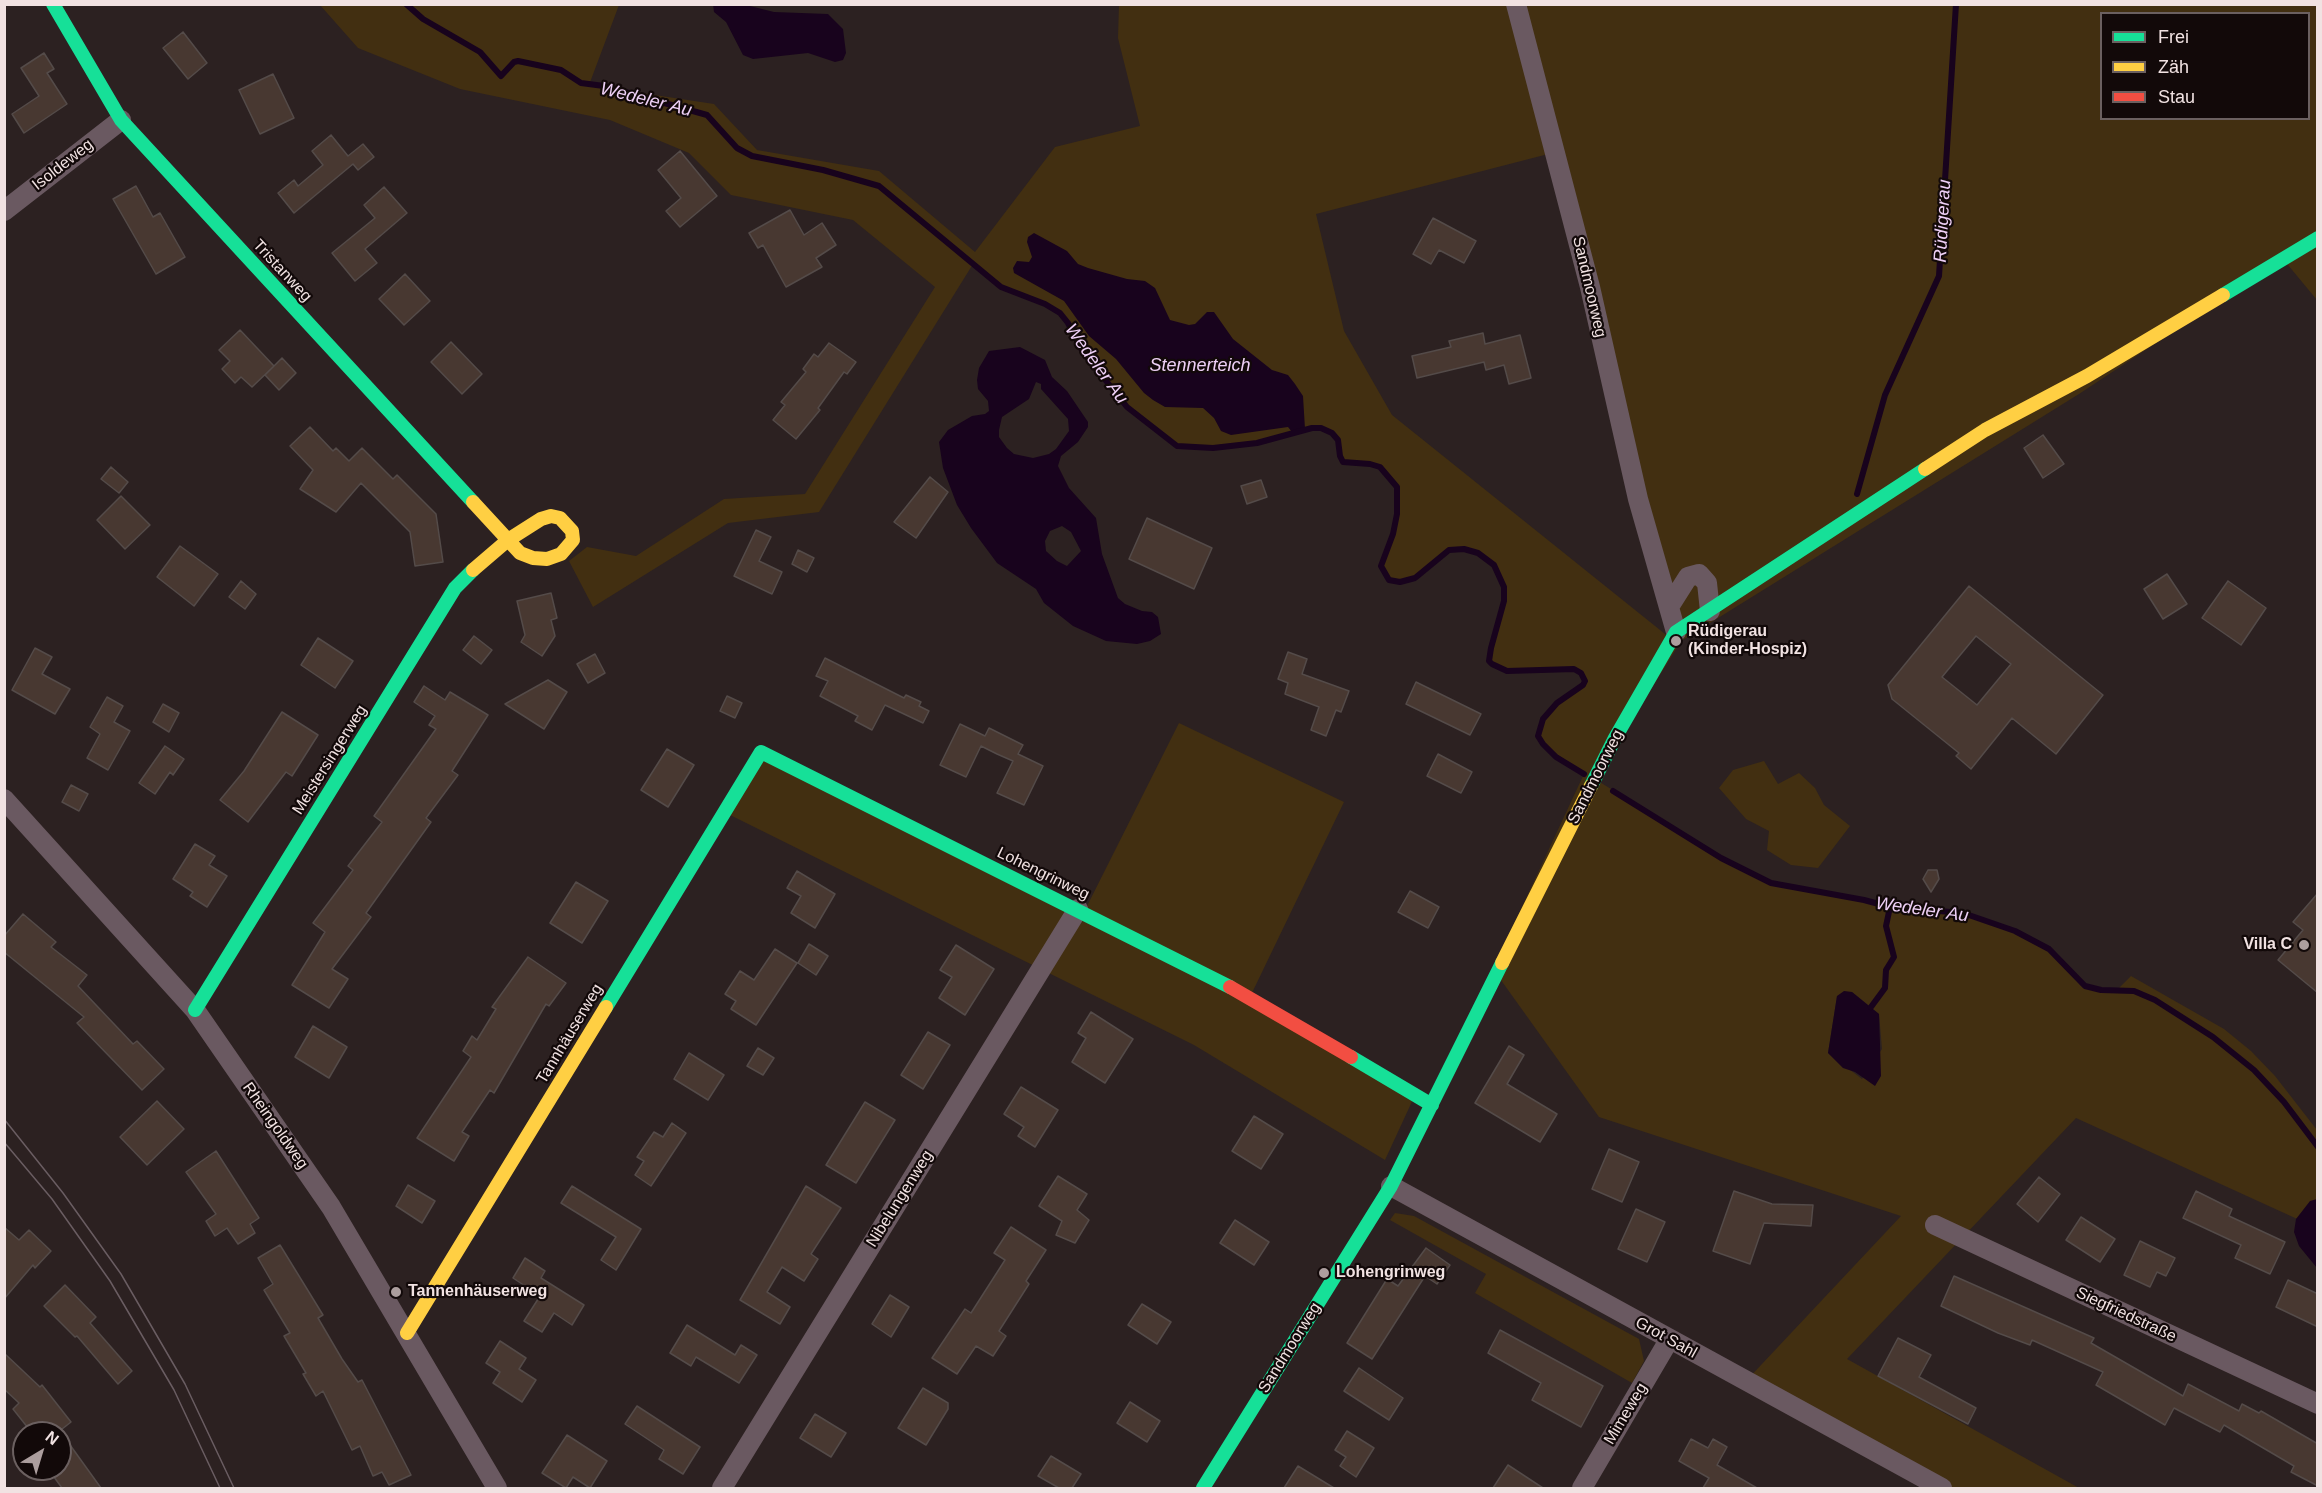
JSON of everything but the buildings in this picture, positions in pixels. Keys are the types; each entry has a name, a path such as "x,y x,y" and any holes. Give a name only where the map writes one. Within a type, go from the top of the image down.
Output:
{"street":[{"name":"Sandmoorweg","path":"1203,1488 1391,1186 1591,785 1676,632 1638,499 1590,287 1516,4"},
{"name":"Tristanweg","path":"54,5 121,120 508,540"},
{"name":"Isoldeweg","path":"4,211 121,120"},
{"path":"1676,632 1985,430 2087,376 2318,238"},
{"name":"Meistersingerweg","path":"195,1010 455,588 508,540"},
{"path":"1669,607 1688,577 1699,574 1707,583 1710,610"},
{"name":"Lohengrinweg","path":"761,752 1250,997 1432,1105"},
{"name":"Tannhäuserweg","path":"407,1332 761,752"},
{"name":"Rheingoldweg","path":"4,799 195,1010 331,1207 407,1332 497,1488"},
{"name":"Nibelungenweg","path":"722,1488 1078,909"},
{"name":"Grot Sahl","path":"1391,1186 1942,1488"},
{"name":"Siegfriedstraße","path":"1935,1225 2318,1404"},
{"name":"Mimeweg","path":"1582,1488 1670,1340"}],"shaded area":[{"path":"320,5 619,5 589,85 714,104 757,150 879,171 975,252 1055,147 1140,126 1118,38 1119,5 2317,5 2317,300 2283,259 2079,394 1681,641 1595,779 1721,858 1771,883 1864,900 1886,907 1963,913 2015,931 2049,949 2085,986 2101,990 2117,990 2131,976 2224,1029 2251,1051 2275,1076 2317,1130 2317,1228 2076,1118 1847,1359 2079,1488 1943,1488 1746,1381 1901,1216 1599,1117 1493,969 1584,774 1543,744 1538,736 1540,727 1557,703 1585,681 1581,673 1574,669 1507,671 1489,661 1504,601 1504,587 1498,571 1488,559 1468,549 1449,550 1415,578 1393,582 1385,575 1381,566 1393,534 1398,494 1393,480 1380,467 1343,462 1338,440 1332,433 1320,428 1302,429 1257,443 1213,448 1177,446 1127,407 1083,353 1068,323 1060,313 1045,304 1006,291 973,264 819,512 728,523 593,607 569,561 587,547 636,556 724,499 805,494 935,287 853,220 731,195 689,153 610,120 460,89 358,48","holes":["1556,152 1670,638 1392,415 1344,331 1316,214","1852,992 1879,1014 1882,1049 1862,1079 1828,1053 1837,996"]},
{"path":"1179,723 1344,802 1250,997 1415,1095 1385,1160 1194,1045 724,812 761,752 1084,912"},
{"path":"1764,761 1778,784 1799,773 1815,788 1824,805 1850,826 1818,868 1791,865 1767,850 1769,831 1746,819 1719,788 1733,770"},
{"path":"1395,1213 1414,1216 1639,1339 1644,1361 1632,1383 1475,1293 1486,1274 1390,1220"}],"water":[{"path":"713,4 746,5 774,12 828,14 843,29 846,53 843,60 835,62 808,53 753,59 743,55 726,22 714,12"},
{"name":"Stennerteich","path":"1034,233 1067,251 1078,264 1127,279 1145,281 1155,288 1170,320 1189,325 1195,324 1207,312 1214,312 1233,339 1272,370 1288,375 1295,384 1303,396 1305,429 1292,432 1288,427 1231,435 1221,431 1214,418 1203,408 1165,407 1153,400 1144,393 1116,359 1089,336 1064,301 1014,273 1013,268 1017,261 1029,262 1032,257 1027,242 1028,237"},
{"path":"1020,347 1045,360 1052,377 1067,391 1088,422 1088,427 1078,442 1061,456 1058,466 1069,488 1096,518 1102,554 1118,598 1125,604 1142,611 1152,612 1158,617 1161,634 1150,641 1137,644 1106,641 1073,626 1044,603 1036,589 997,563 957,505 943,468 939,442 948,430 972,416 989,411 988,401 978,389 977,380 979,368 989,351","holes":["1036,382 1041,384 1041,389 1068,419 1069,431 1056,449 1049,454 1033,458 1014,454 999,437 999,430 1002,417 1029,399","1062,526 1071,532 1081,551 1067,566 1046,551 1045,541 1050,531"]},
{"path":"1844,991 1852,992 1879,1014 1881,1076 1875,1086 1855,1072 1843,1068 1828,1053 1837,996"},
{"path":"2318,1199 2317,1268 2299,1246 2294,1232 2296,1219 2310,1201"}],"waterway":[{"name":"Wedeler Au","path":"406,4 423,19 480,52 501,76 514,62 518,61 561,70 581,83 604,86 707,115 737,148 752,156 823,170 879,186 1001,287 1045,304 1060,313 1068,323 1083,352 1127,407 1177,446 1213,448 1257,443 1312,428 1321,428 1332,433 1338,440 1343,462 1380,467 1397,487 1397,514 1393,534 1381,566 1389,580 1400,582 1415,578 1449,550 1464,549 1478,553 1494,565 1504,587 1504,601 1489,661 1507,671 1574,669 1581,673 1585,681 1583,685 1557,703 1543,719 1538,736 1556,757 1584,774"},
{"name":"Rüdigerau","path":"1857,494 1885,395 1939,276 1956,4"},
{"name":"Wedeler Au","path":"1613,791 1721,858 1771,883 1890,907 1963,913 2015,931 2049,949 2085,986 2101,990 2134,991 2155,1000 2213,1037 2254,1070 2284,1102 2318,1147"},
{"path":"1871,1007 1885,988 1886,970 1894,957 1886,926 1890,907"}],"tram line":[{"path":"4,1119 63,1193 121,1274 185,1384 234,1488"},
{"path":"4,1142 52,1199 110,1281 174,1390 220,1488"}],"traffic: fast":[{"path":"53,4 121,120 473,502"},
{"path":"2223,295 2318,238"},
{"path":"1591,786 1615,738 1676,632 1925,469"},
{"path":"195,1010 455,588 473,570"},
{"path":"606,1007 761,752 1230,987"},
{"path":"1203,1488 1391,1186 1502,963"},
{"path":"1351,1057 1432,1105"}],"traffic: slow":[{"path":"1925,469 1985,430 2087,376 2223,295"},
{"path":"473,502 508,540 520,553 533,558 547,559 561,554 573,540 572,531 560,518 551,516 541,519 508,540 473,570"},
{"path":"1502,963 1591,786"},
{"path":"407,1333 606,1007"}],"traffic: jam":[{"path":"1230,987 1351,1057"}],"place":[{"name":"Rüdigerau (Kinder-Hospiz)","path":"1676,641"},
{"name":"Villa C","path":"2304,945"},
{"name":"Lohengrinweg","path":"1324,1273"},
{"name":"Tannenhäuserweg","path":"396,1292"}]}
